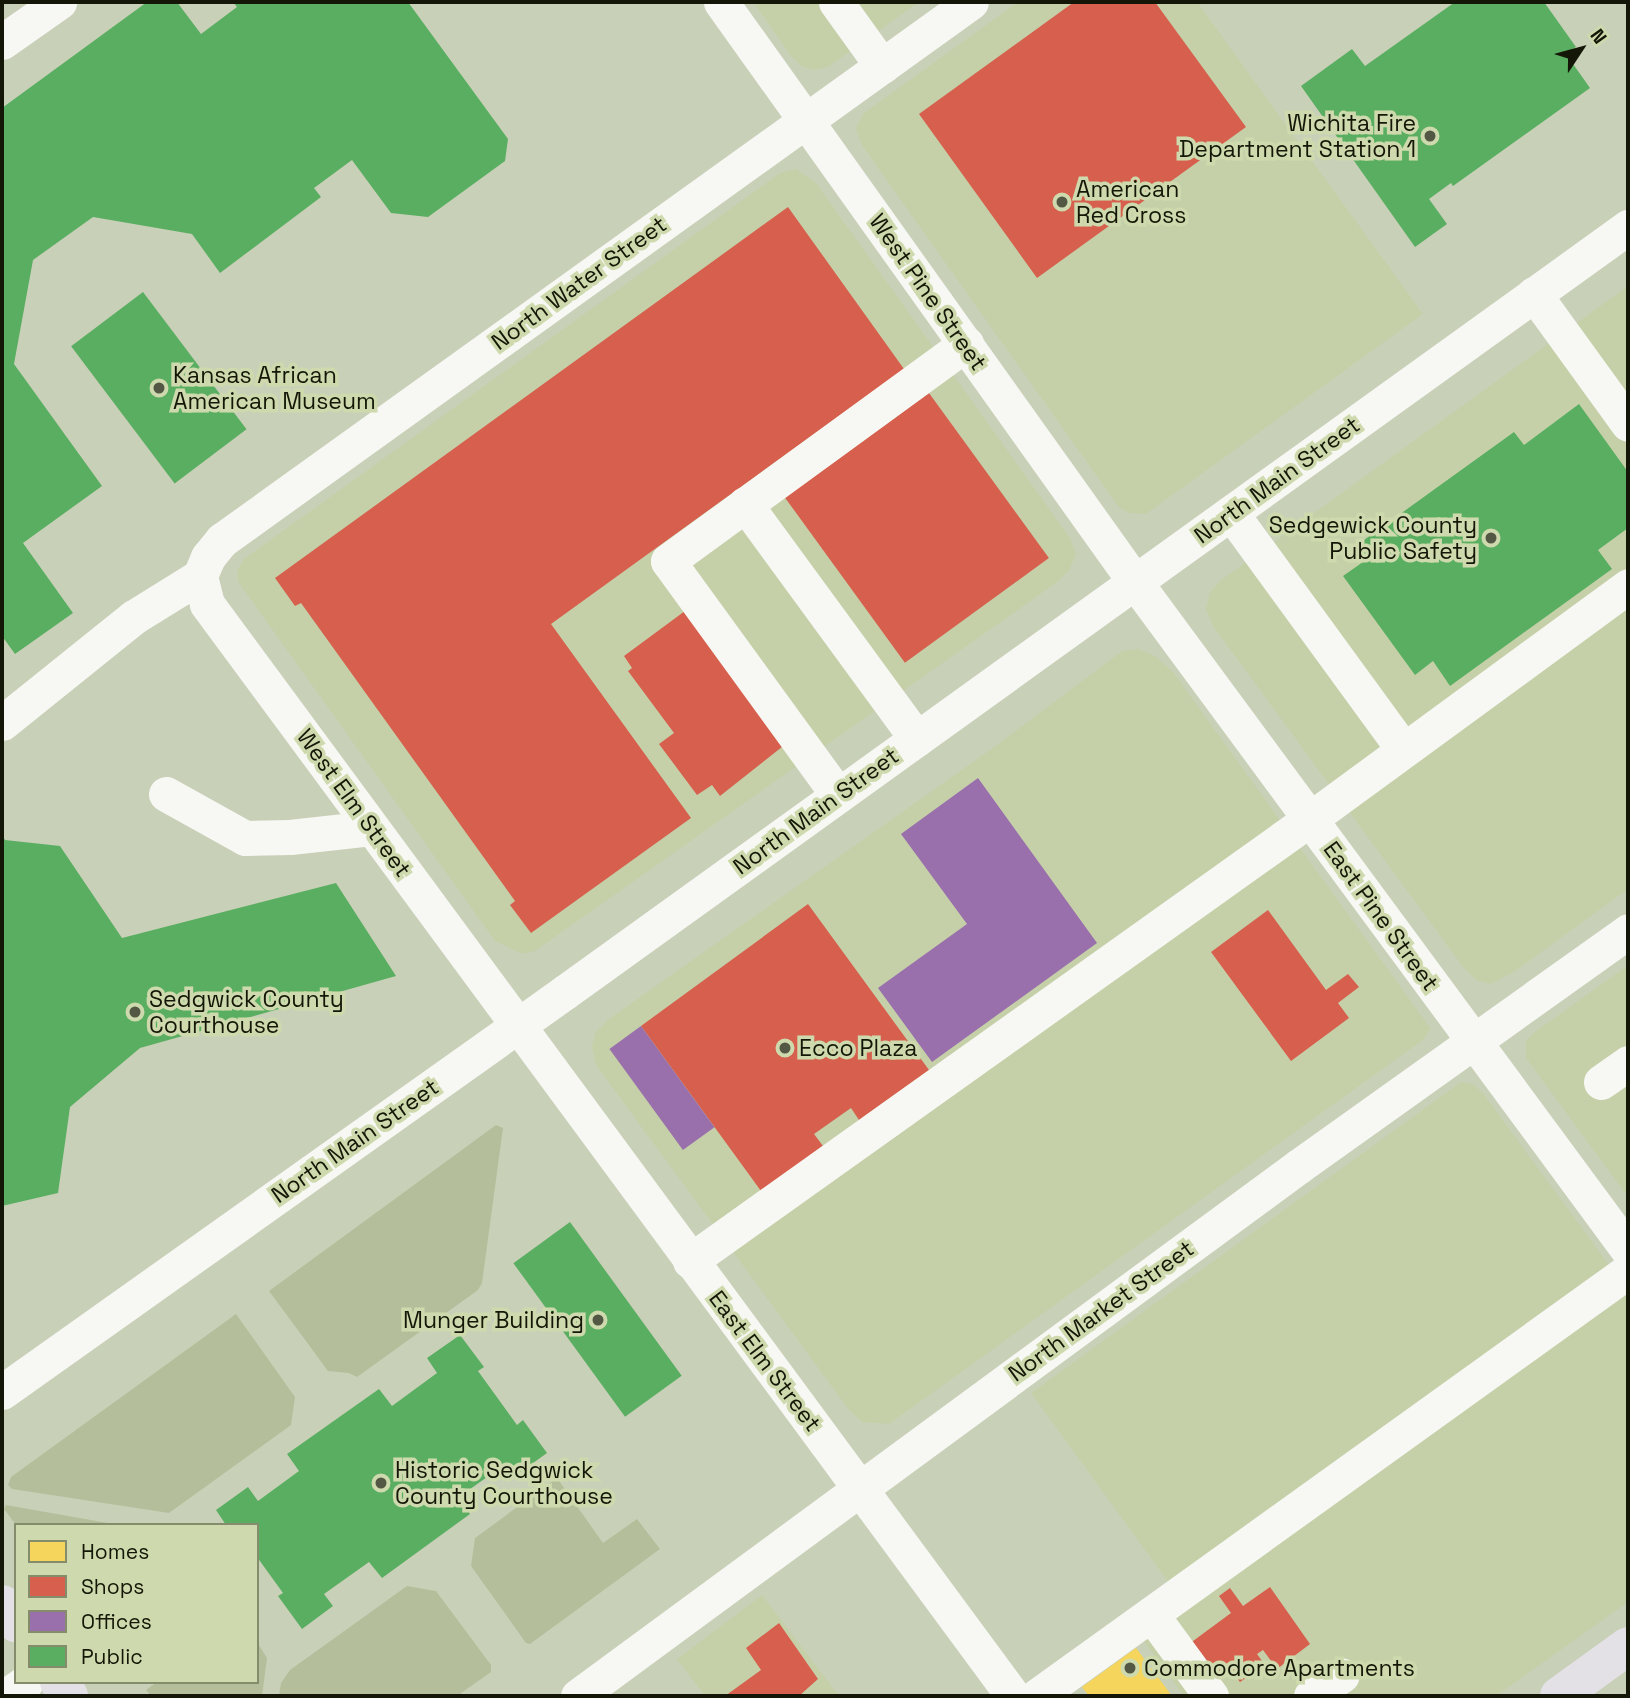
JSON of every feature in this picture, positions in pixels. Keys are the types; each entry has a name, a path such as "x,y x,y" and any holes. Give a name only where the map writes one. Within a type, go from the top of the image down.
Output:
{"main road":[{"path":"2,1604 14,1620"},
{"path":"1559,1696 1628,1646"}],"street":[{"path":"2,42 60,2"},
{"name":"West Pine Street","path":"721,2 1135,582"},
{"path":"836,2 882,66"},
{"name":"North Water Street","path":"200,576 208,556 222,540 965,4"},
{"name":"North Main Street","path":"2,1392 517,1027 1628,227"},
{"path":"1534,295 1628,424"},
{"path":"838,795 668,561 966,344"},
{"path":"745,504 917,738"},
{"path":"1231,513 1404,750"},
{"path":"2,723 134,617 200,576"},
{"name":"West Elm Street","path":"200,576 207,604 517,1027"},
{"name":"East Pine Street","path":"1135,582 1628,1250"},
{"path":"691,1261 1310,819 1628,586"},
{"path":"166,794 245,838 290,837 372,828"},
{"name":"North Market Street","path":"578,1696 1299,1166 1474,1041 1625,940"},
{"name":"East Elm Street","path":"517,1027 1013,1696"},
{"path":"1037,1696 1628,1271"},
{"path":"1151,1614 1211,1696"},
{"path":"1311,1696 1342,1675"},
{"path":"6,1696 23,1684"}],"shaded area":[{"path":"753,2 919,2 828,67 813,70 801,66 791,56"},
{"path":"1018,2 1197,2 1423,314 1146,514 1129,513 1118,506 861,144 856,128 864,113"},
{"path":"796,169 816,183 1070,538 1076,554 1069,571 1053,585 535,951 522,954 495,941 239,583 237,571 244,559 780,173"},
{"path":"1628,286 1628,889 1514,972 1491,984 1476,980 1463,967 1213,626 1206,609 1210,592 1220,581"},
{"path":"1138,649 1155,656 1173,672 1431,1029 1423,1040 889,1424 862,1422 849,1410 596,1065 592,1047 595,1033 609,1019 990,750 1122,651"},
{"path":"1628,965 1628,1197 1526,1058 1526,1040"},
{"path":"1461,1082 1473,1084 1483,1093 1628,1291 1628,1602 1496,1696 1184,1696 1125,1615 1169,1583 1031,1393"},
{"path":"496,1125 503,1128 482,1283 478,1290 357,1377 349,1373 328,1371 269,1291"},
{"path":"236,1314 295,1397 291,1425 169,1513 12,1489 8,1485 11,1477"},
{"path":"557,1478 603,1543 637,1519 660,1549 530,1644 526,1643 471,1566 475,1538"},
{"path":"6,1505 108,1523 14,1523 4,1509"},
{"path":"407,1586 436,1591 491,1665 491,1672 457,1696 279,1696 281,1683 290,1670"},
{"path":"762,1595 839,1696 705,1696 677,1659"},
{"path":"259,1645 267,1658 262,1696 151,1696 146,1690 154,1684 259,1684"}],"building: Homes":[{"name":"Commodore Apartments","path":"1136,1648 1172,1696 1089,1696 1082,1687"}],"building: Shops":[{"name":"American Red Cross","path":"1074,2 1155,2 1246,127 1037,278 919,114"},
{"path":"788,207 904,369 551,624 691,818 531,933 510,905 515,901 301,603 295,606 275,578"},
{"path":"929,393 1049,558 905,663 785,498"},
{"path":"689,608 787,743 720,796 712,785 697,795 659,744 674,733 628,671 632,668 624,656"},
{"name":"Ecco Plaza","path":"808,904 929,1070 859,1120 851,1108 814,1134 823,1146 761,1191 641,1026"},
{"path":"1268,910 1326,990 1348,974 1359,987 1338,1003 1349,1018 1291,1061 1211,952"},
{"path":"1270,1587 1310,1644 1277,1669 1263,1650 1257,1654 1265,1665 1240,1682 1230,1669 1215,1679 1189,1644 1231,1613 1219,1596 1230,1588 1243,1606"},
{"path":"779,1623 818,1679 799,1696 725,1696 761,1670 746,1648"}],"building: Offices":[{"path":"978,778 1097,943 932,1062 878,988 967,924 901,834"},
{"path":"641,1026 714,1127 683,1150 609,1049"}],"building: Public":[{"path":"147,2 177,2 201,34 237,7 233,2 408,2 508,139 505,161 428,217 391,213 352,160 314,188 321,197 220,273 192,234 93,217 33,260 14,364 102,486 23,543 73,613 15,654 2,636 2,108"},
{"name":"Wichita Fire Department Station 1","path":"1455,2 1544,2 1576,47 1566,54 1590,88 1453,186 1451,183 1429,199 1447,224 1415,247 1301,86 1352,49 1365,66"},
{"name":"Kansas African American Museum","path":"143,292 247,429 175,484 71,346"},
{"name":"Sedgewick County Public Safety","path":"1579,404 1628,472 1628,528 1598,550 1612,569 1450,686 1433,661 1415,675 1343,576 1363,562 1353,548 1514,432 1524,445"},
{"name":"Sedgwick County Courthouse","path":"2,835 5,840 60,846 122,938 336,883 396,976 140,1048 70,1107 58,1193 2,1206"},
{"name":"Munger Building","path":"570,1222 682,1376 625,1417 513,1263"},
{"name":"Historic Sedgwick County Courthouse","path":"460,1335 484,1367 478,1371 517,1425 523,1420 547,1453 512,1478 504,1465 459,1497 470,1514 382,1578 369,1562 324,1594 333,1606 302,1629 278,1596 283,1593 259,1560 259,1523 225,1523 216,1510 248,1487 258,1501 299,1471 287,1454 379,1389 392,1406 437,1373 427,1358"}],"place":[{"name":"Wichita Fire Department Station 1","path":"1430,136"},
{"name":"American Red Cross","path":"1062,202"},
{"name":"Kansas African American Museum","path":"159,388"},
{"name":"Sedgewick County Public Safety","path":"1491,538"},
{"name":"Sedgwick County Courthouse","path":"135,1012"},
{"name":"Ecco Plaza","path":"785,1048"},
{"name":"Munger Building","path":"598,1320"},
{"name":"Historic Sedgwick County Courthouse","path":"381,1483"},
{"name":"Commodore Apartments","path":"1130,1668"}]}
